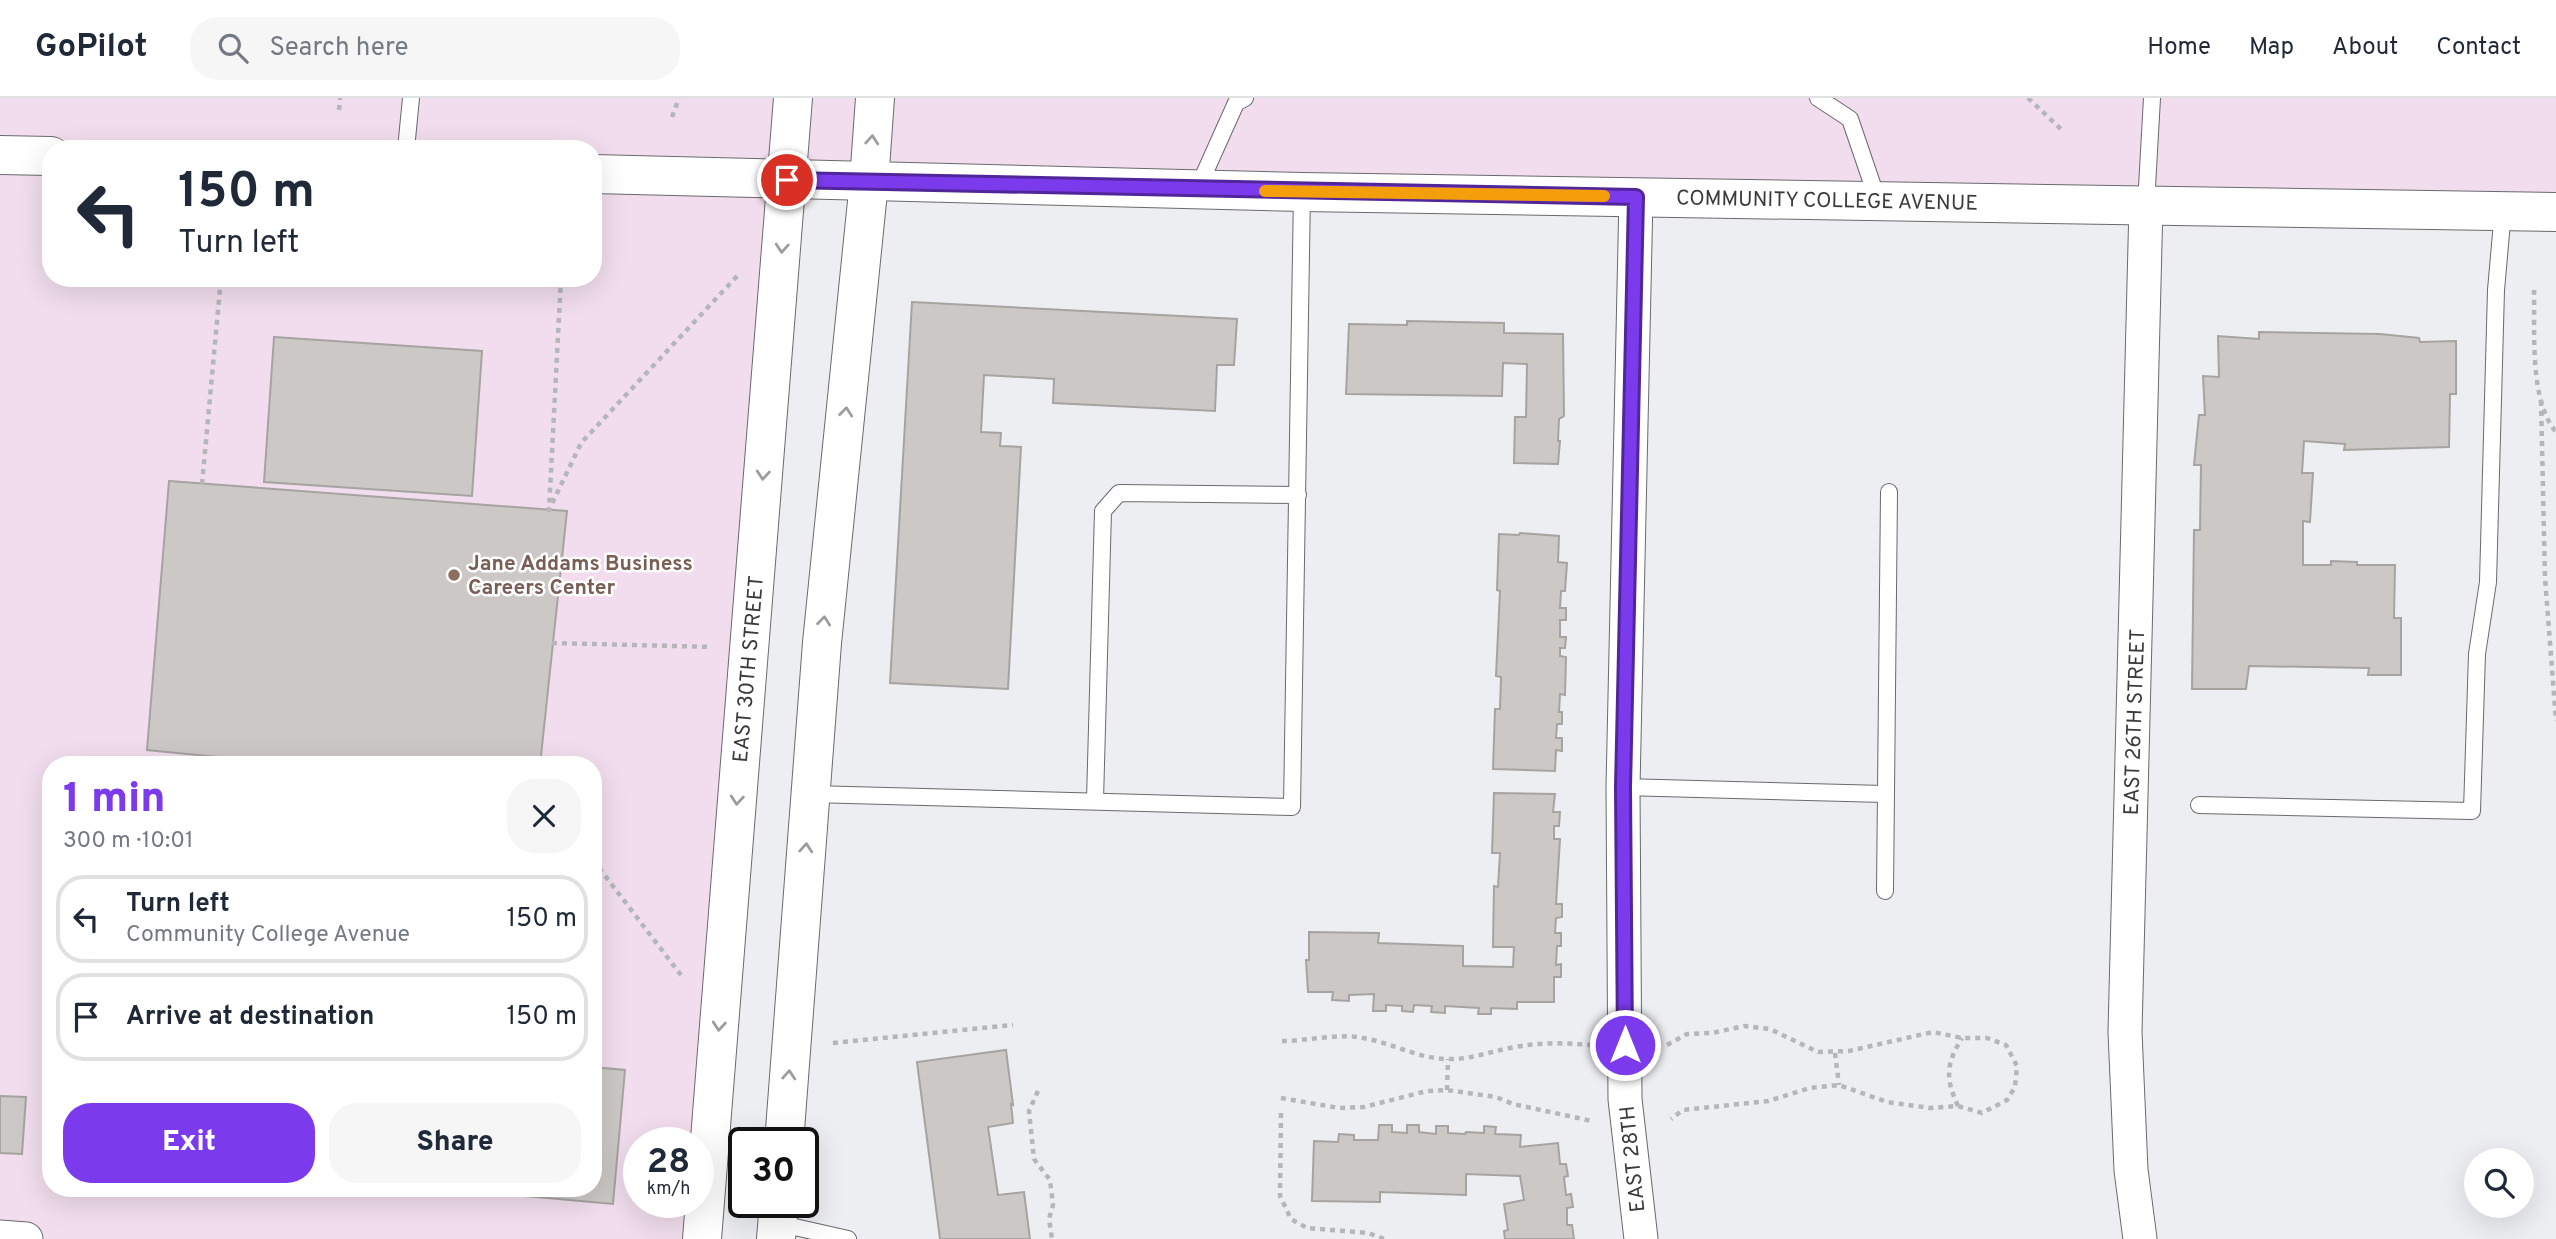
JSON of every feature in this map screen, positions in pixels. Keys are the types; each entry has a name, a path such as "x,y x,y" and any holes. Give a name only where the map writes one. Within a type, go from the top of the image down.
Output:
{"main road":[{"name":"EAST 30TH STREET","path":"702,1239 793,98"},
{"path":"785,1127 822,643 869,183 875,98"},
{"path":"0,155 42,156"},
{"name":"COMMUNITY COLLEGE AVENUE","path":"602,174 1197,190 2556,212"}],"street":[{"name":"EAST 28TH","path":"1636,197 1623,787 1625,1099 1641,1239"},
{"name":"EAST 26TH STREET","path":"2140,1239 2131,1170 2125,1032 2146,205"},
{"path":"0,1237 26,1239"}],"lane":[{"path":"407,140 411,98"},
{"path":"1197,190 1236,103 1245,98"},
{"path":"1818,98 1850,119 1878,201"},
{"path":"2146,205 2152,98"},
{"path":"810,794 1292,807 1302,192"},
{"path":"2199,805 2472,811 2477,654 2488,582 2496,290 2503,211"},
{"path":"1885,891 1889,492"},
{"path":"1095,800 1103,511 1119,493 1298,495"},
{"path":"1623,787 1885,794"},
{"path":"778,1221 848,1239"}],"path":[{"path":"339,110 340,98"},
{"path":"672,117 679,98"},
{"path":"2028,98 2063,131"},
{"path":"561,287 550,510 581,443 743,271"},
{"path":"202,484 220,287"},
{"path":"2534,290 2537,374 2541,401 2545,578 2556,721"},
{"path":"2541,401 2550,425 2556,432"},
{"path":"552,643 720,648"},
{"path":"602,872 687,982"},
{"path":"833,1043 1013,1025"},
{"path":"1667,1045 1687,1034 1712,1033 1744,1026 1770,1029 1818,1052 1835,1053 1933,1032 1962,1038 1987,1038 2006,1045 2017,1066 2015,1087 2007,1100 1982,1113 1958,1106 1930,1108 1887,1102 1839,1085 1810,1088 1768,1101 1683,1110 1671,1119"},
{"path":"1282,1041 1361,1037 1396,1046 1422,1057 1448,1059 1475,1058 1512,1047 1549,1042 1591,1045"},
{"path":"1958,1106 1948,1085 1949,1063 1962,1038"},
{"path":"1835,1053 1839,1085"},
{"path":"1447,1090 1448,1059"},
{"path":"1281,1098 1339,1108 1364,1107 1427,1091 1447,1090 1496,1097 1513,1104 1595,1121"},
{"path":"1038,1091 1029,1111 1034,1159 1050,1180 1053,1205 1049,1219 1052,1239"},
{"path":"1281,1112 1280,1196 1291,1219 1307,1228 1368,1233 1384,1239"}],"shaded area":[{"path":"0,98 2556,98 2556,212 787,180 711,1127 623,1127 623,1218 704,1218 702,1239 0,1237"}],"building":[{"path":"912,302 1237,319 1234,365 1217,365 1215,411 1053,403 1054,379 984,375 981,432 1001,433 1000,446 1021,447 1008,689 890,683"},
{"path":"1407,321 1504,323 1504,333 1563,334 1564,416 1559,419 1558,464 1514,463 1515,417 1526,417 1527,364 1503,363 1502,396 1346,394 1349,324 1407,325"},
{"path":"2259,332 2380,334 2419,338 2420,342 2456,341 2456,394 2450,394 2449,447 2344,450 2345,444 2304,441 2302,473 2313,473 2310,522 2303,521 2303,565 2331,565 2331,561 2357,562 2357,565 2395,565 2394,618 2401,618 2401,675 2368,675 2369,668 2249,666 2246,689 2192,689 2194,530 2200,530 2201,465 2194,465 2199,415 2205,415 2203,376 2219,377 2218,336 2259,339"},
{"path":"274,337 482,351 472,496 264,482"},
{"path":"169,481 567,511 541,756 208,756 147,750"},
{"path":"1499,534 1559,536 1558,562 1567,563 1565,591 1561,591 1560,608 1566,608 1566,620 1560,620 1560,637 1566,637 1565,648 1560,648 1560,656 1566,657 1565,695 1560,694 1559,712 1562,712 1562,724 1557,724 1556,738 1562,738 1562,751 1556,750 1555,771 1493,769 1495,709 1500,709 1501,677 1496,676 1500,591 1497,590"},
{"path":"1494,793 1555,794 1553,812 1560,812 1559,826 1554,826 1554,839 1560,839 1556,904 1562,904 1562,917 1556,918 1555,933 1561,933 1561,946 1557,946 1556,965 1561,964 1561,977 1554,977 1554,1002 1517,1002 1517,1009 1491,1008 1491,1014 1478,1014 1479,1008 1445,1006 1445,1013 1431,1012 1432,1006 1414,1005 1413,1012 1402,1011 1402,1006 1386,1005 1386,1011 1373,1011 1374,994 1349,995 1349,1001 1332,1000 1333,992 1308,992 1306,960 1309,960 1309,932 1379,933 1378,943 1463,946 1463,966 1513,967 1514,947 1493,947 1494,886 1498,887 1500,853 1492,853"},
{"path":"1006,1050 1013,1123 988,1127 998,1195 1024,1192 1030,1239 940,1239 917,1062"},
{"path":"602,1068 625,1070 613,1204 536,1197 602,1197"},
{"path":"0,1096 26,1097 22,1154 0,1153"},
{"path":"1379,1125 1392,1125 1392,1132 1407,1133 1407,1125 1419,1125 1419,1132 1436,1134 1436,1126 1448,1126 1448,1133 1465,1134 1484,1133 1484,1126 1496,1127 1495,1134 1521,1135 1520,1147 1558,1143 1560,1164 1566,1164 1568,1176 1564,1177 1566,1195 1571,1194 1573,1207 1567,1208 1567,1225 1572,1225 1574,1239 1505,1239 1504,1231 1508,1230 1504,1204 1524,1200 1520,1176 1466,1174 1466,1195 1380,1192 1380,1202 1312,1201 1314,1141 1338,1142 1339,1134 1354,1135 1354,1140 1378,1140"}],"slow traffic":[{"path":"1265,191 1604,196"}],"place":[{"name":"Jane Addams Business Careers Center","path":"454,575"}],"route":[{"path":"787,180 1636,197 1623,787 1625,1045"}]}
